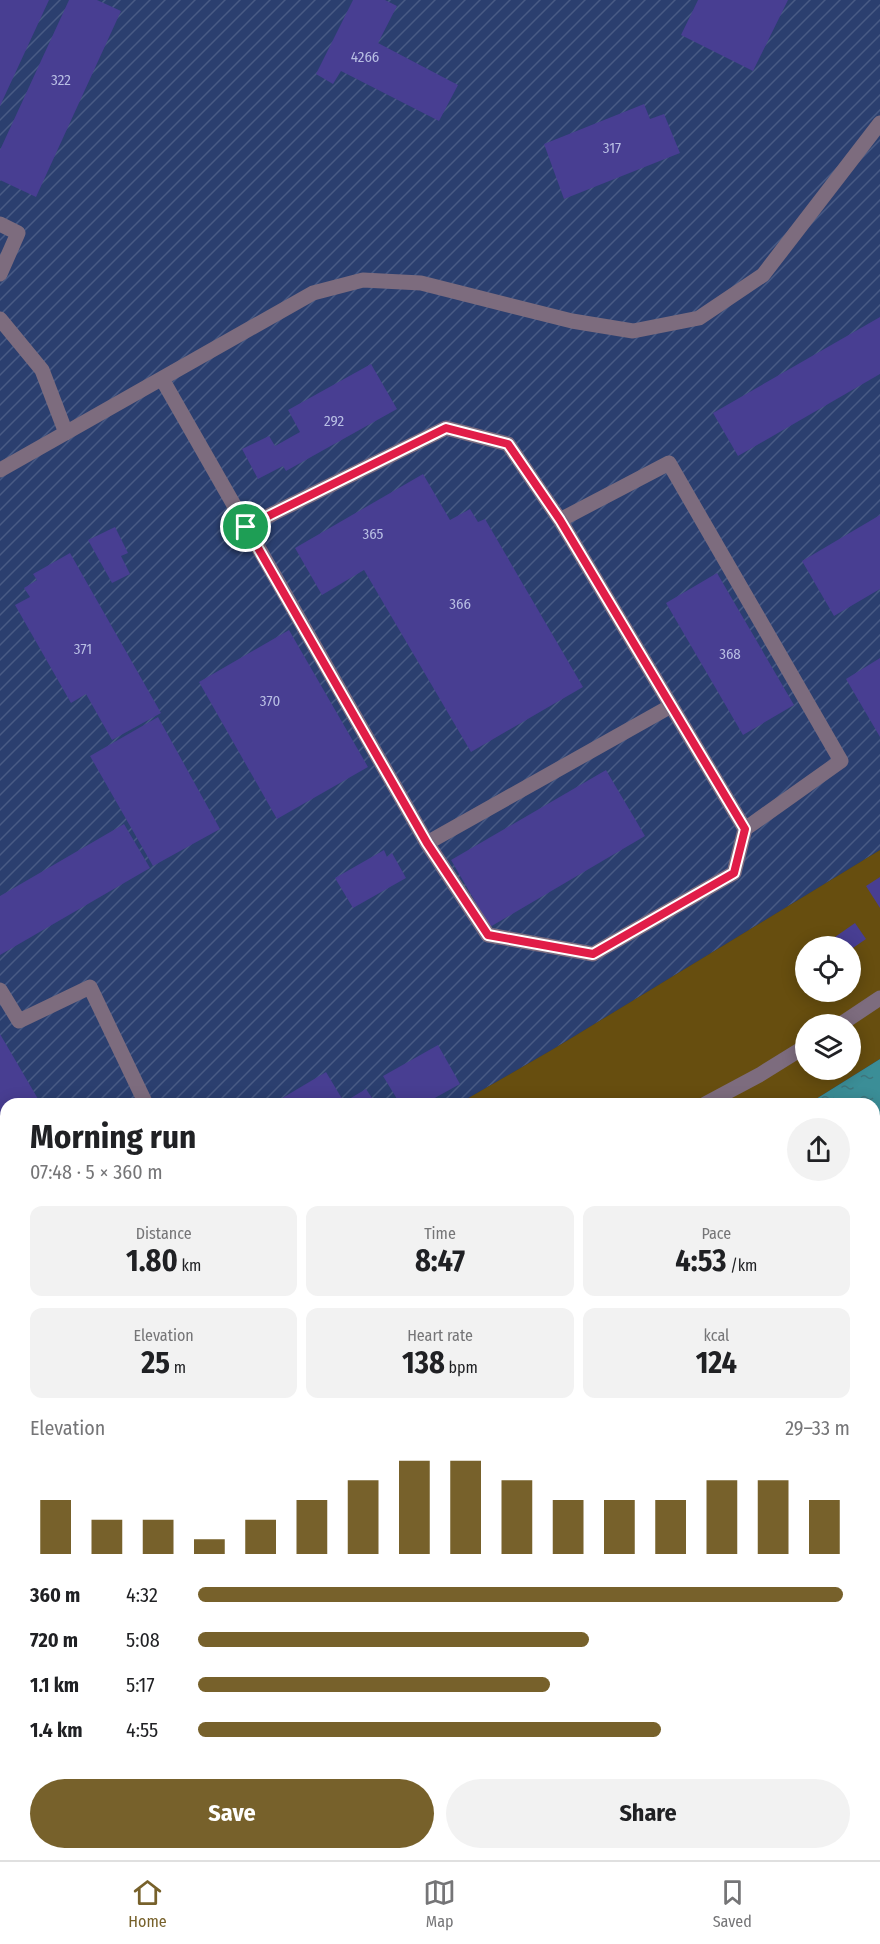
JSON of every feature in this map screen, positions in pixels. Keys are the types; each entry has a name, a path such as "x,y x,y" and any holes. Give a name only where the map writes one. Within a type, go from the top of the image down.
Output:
{"lane":[{"path":"0,470 313,293 363,280 421,283 572,321 633,331 699,318 763,275 880,123"},
{"path":"0,224 18,233 0,274"},
{"path":"0,319 42,370 66,433"},
{"path":"162,379 427,843 488,935 593,954 734,873 745,829 841,761 669,463 560,520"},
{"path":"246,527 446,428 508,444 560,520 745,829"},
{"path":"427,843 671,705"},
{"path":"0,990 19,1021 90,987 143,1098"},
{"path":"856,1014 880,998"},
{"path":"716,1098 795,1053"}],"shaded area":[{"path":"0,0 880,0 880,850 555,1048 468,1098 0,1098"},
{"path":"880,850 880,1059 861,1071 861,1014 795,1014 795,1080 846,1080 818,1098 468,1098 555,1048"}],"water":[{"path":"880,1059 880,1098 818,1098 846,1080 861,1080 861,1071"}],"building":[{"path":"0,0 49,0 0,106"},
{"path":"69,0 97,0 121,11 36,197 0,180 0,150"},
{"path":"353,0 385,0 397,6 378,43 458,85 439,121 341,71 333,84 316,74"},
{"path":"698,0 788,0 753,71 681,35"},
{"path":"644,104 650,119 664,114 680,153 564,199 544,144"},
{"path":"880,317 880,374 738,456 713,413"},
{"path":"371,364 397,409 286,471 283,466 258,479 242,449 269,436 275,446 300,432 288,410"},
{"path":"423,474 450,520 470,509 478,522 485,519 583,687 471,752 364,570 322,595 295,548"},
{"path":"880,515 880,589 834,616 802,561"},
{"path":"115,527 128,553 121,556 130,574 112,583 88,540"},
{"path":"70,553 161,713 112,740 86,694 71,703 15,605 30,597 24,588 37,580 33,574"},
{"path":"717,573 794,705 743,735 666,603"},
{"path":"289,630 368,767 277,819 199,682"},
{"path":"880,658 880,737 846,679"},
{"path":"158,717 220,829 153,866 90,756"},
{"path":"606,770 645,836 490,927 451,860"},
{"path":"124,824 150,868 0,955 0,896"},
{"path":"384,850 387,857 392,853 406,878 353,908 335,878"},
{"path":"880,877 880,908 866,886"},
{"path":"855,923 866,939 861,942 861,936 836,936"},
{"path":"0,1034 37,1098 0,1098"},
{"path":"438,1045 460,1084 435,1098 396,1098 383,1076"},
{"path":"326,1072 342,1098 282,1098"},
{"path":"366,1089 372,1098 351,1098"}],"route":[{"path":"446,428 508,444 560,520 745,829 734,873 593,954 488,935 427,843 246,527 446,428"}]}
